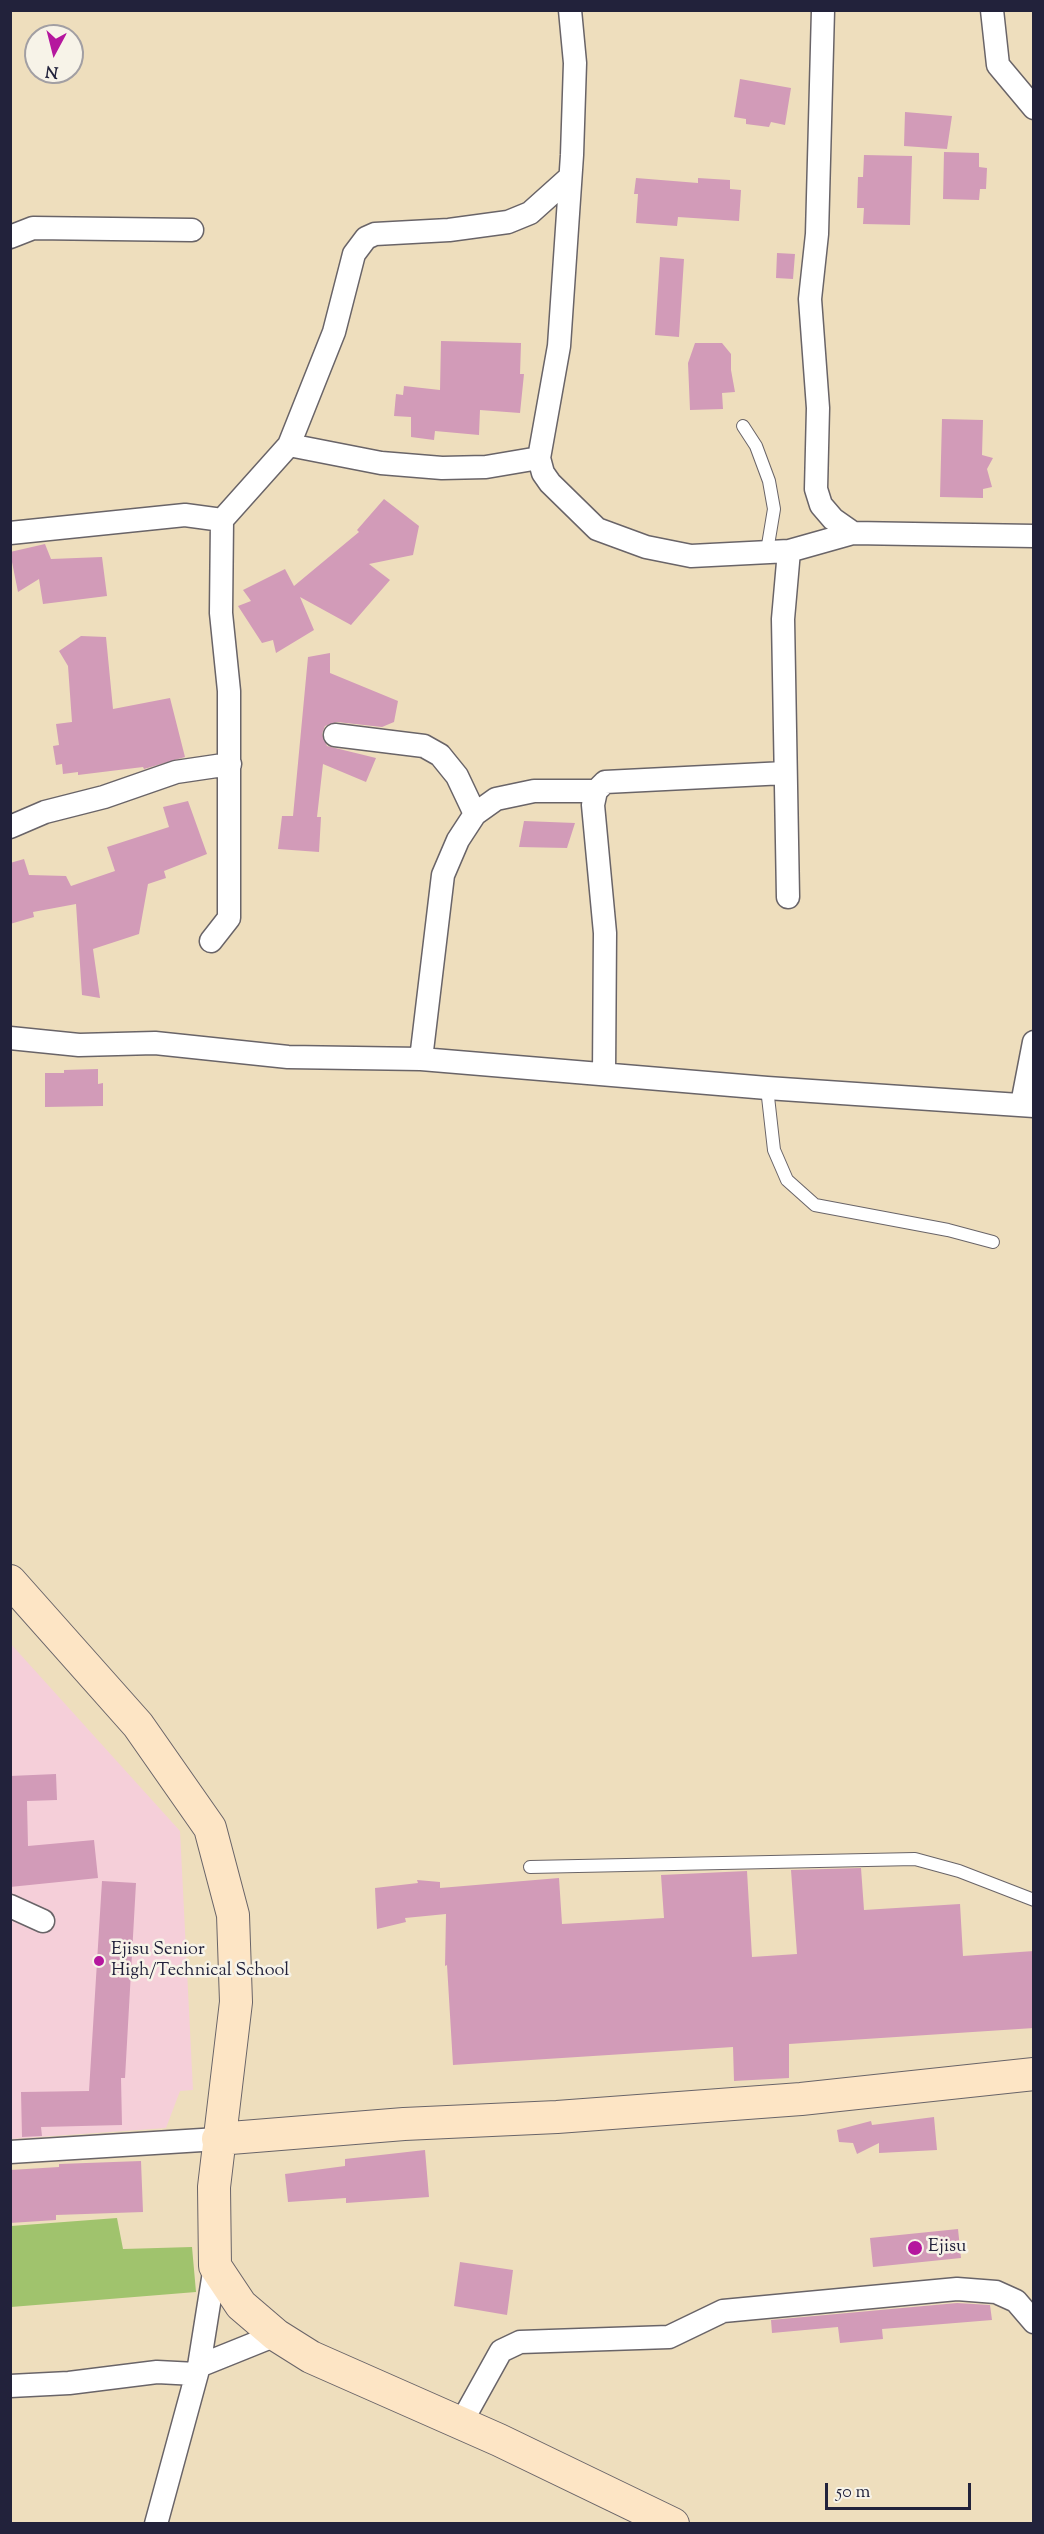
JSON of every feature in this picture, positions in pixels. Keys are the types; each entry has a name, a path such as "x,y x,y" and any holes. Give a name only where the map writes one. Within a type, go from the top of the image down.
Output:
{"main road":[{"path":"10,1581 138,1725 210,1828 233,1915 236,2001 214,2187 215,2266 241,2305 276,2335 311,2356 673,2523"},
{"path":"218,2139 404,2124 801,2099 1034,2074"}],"street":[{"path":"570,10 575,63 559,346 539,458 543,473 550,483 597,529 617,538 692,556 789,551 853,533 1034,536"},
{"path":"823,10 817,234 810,299 818,408 816,489 821,505 833,519 853,533"},
{"path":"992,10 998,65 1034,108"},
{"path":"211,941 229,918 229,691 221,613 222,520 289,445 334,332 354,254 366,238 375,234 449,230 508,222 531,213 569,178"},
{"path":"10,237 33,228 192,230"},
{"path":"289,445 381,463 442,468 486,467 539,458"},
{"path":"10,532 185,516 222,520"},
{"path":"788,897 783,619 789,551"},
{"path":"335,735 424,746 440,755 457,776 475,814"},
{"path":"10,826 45,812 104,797 176,772 230,764"},
{"path":"604,1074 605,933 593,805 596,791 605,782 785,773"},
{"path":"422,1059 443,875 458,840 475,814 496,799 534,791 596,791"},
{"path":"10,1038 80,1045 155,1043 288,1057 422,1059 767,1089 1028,1105 1034,1042"},
{"path":"10,1906 43,1921"},
{"path":"10,2152 218,2139"},
{"path":"156,2523 198,2370 215,2266"},
{"path":"460,2423 501,2351 520,2342 669,2337 723,2311 957,2289 996,2292 1016,2301 1034,2322"},
{"path":"10,2386 69,2383 157,2372 198,2370 276,2335"}],"lane":[{"path":"743,426 756,446 769,481 774,509 767,551"},
{"path":"767,1089 774,1150 787,1180 815,1205 948,1230 993,1242"},
{"path":"530,1867 915,1859 959,1871 1034,1899"}],"shaded area":[{"name":"Ejisu Senior High/Technical School","path":"10,1643 180,1831 193,2090 180,2091 166,2128 11,2139"}],"green space":[{"path":"117,2218 123,2249 192,2247 196,2292 11,2307 11,2226"}],"building":[{"path":"740,79 791,88 785,125 771,122 769,127 746,124 746,119 734,117"},
{"path":"905,112 952,116 947,149 904,146"},
{"path":"944,152 979,153 979,167 987,168 986,189 980,189 979,200 943,199"},
{"path":"864,155 912,156 910,225 863,224 864,208 857,208 858,177 863,177"},
{"path":"636,178 698,183 698,178 730,180 730,189 741,190 739,221 678,217 677,226 636,223 638,194 634,194"},
{"path":"777,253 795,254 793,279 776,278"},
{"path":"660,257 684,259 679,337 655,335"},
{"path":"441,341 521,343 520,374 524,374 520,413 480,410 479,435 435,431 434,440 411,437 411,417 394,416 396,394 403,395 404,386 440,390"},
{"path":"695,343 722,343 731,354 735,392 722,393 723,409 690,410 688,363"},
{"path":"942,419 983,420 982,455 993,458 987,469 992,487 983,489 983,498 940,497"},
{"path":"384,499 419,526 413,555 369,564 390,580 351,625 300,597 314,630 276,653 273,640 262,643 238,606 251,601 243,590 285,569 294,586 359,532 357,530"},
{"path":"45,544 51,559 102,557 107,596 43,604 39,579 18,592 10,552"},
{"path":"81,636 106,637 113,709 170,698 185,757 144,769 143,767 78,775 78,772 63,774 62,764 56,765 53,746 59,745 56,724 72,722 68,666 59,651"},
{"path":"330,653 330,673 398,701 394,722 382,727 337,722 325,726 322,734 327,746 376,758 366,782 323,764 317,817 321,817 319,852 278,849 282,816 293,816 308,657"},
{"path":"188,801 207,854 164,871 166,878 148,884 139,934 93,949 100,998 82,995 76,904 33,912 34,917 10,924 10,863 24,859 29,875 66,876 71,886 115,871 107,847 169,827 163,807"},
{"path":"524,821 575,823 567,848 519,847"},
{"path":"98,1069 98,1084 103,1083 103,1106 45,1107 45,1073"},
{"path":"56,1774 57,1800 27,1801 28,1846 94,1840 98,1878 10,1887 10,1776"},
{"path":"861,1868 864,1910 960,1904 963,1956 1034,1951 1034,2028 789,2044 789,2078 734,2081 733,2047 453,2065 447,1965 445,1966 446,1914 405,1918 406,1922 377,1929 375,1888 418,1883 417,1880 440,1882 440,1888 559,1878 562,1924 664,1918 661,1875 747,1871 752,1957 797,1954 791,1870"},
{"path":"102,1881 136,1883 125,2078 121,2078 122,2125 41,2127 42,2136 22,2137 21,2092 89,2091"},
{"path":"934,2117 937,2150 879,2153 879,2143 857,2154 853,2143 839,2142 837,2130 871,2121 872,2125"},
{"path":"425,2150 429,2197 346,2203 346,2198 288,2202 285,2174 345,2166 345,2159"},
{"path":"141,2161 143,2212 56,2215 56,2220 10,2223 10,2170 59,2167 59,2164"},
{"name":"Ejisu","path":"958,2229 961,2258 873,2267 870,2238"},
{"path":"460,2262 513,2270 507,2315 454,2306"},
{"path":"957,2303 990,2305 992,2320 882,2329 883,2339 840,2343 838,2327 772,2333 771,2320"}],"place":[{"name":"Ejisu Senior High/Technical School","path":"99,1961"},
{"name":"Ejisu","path":"915,2248"}]}
